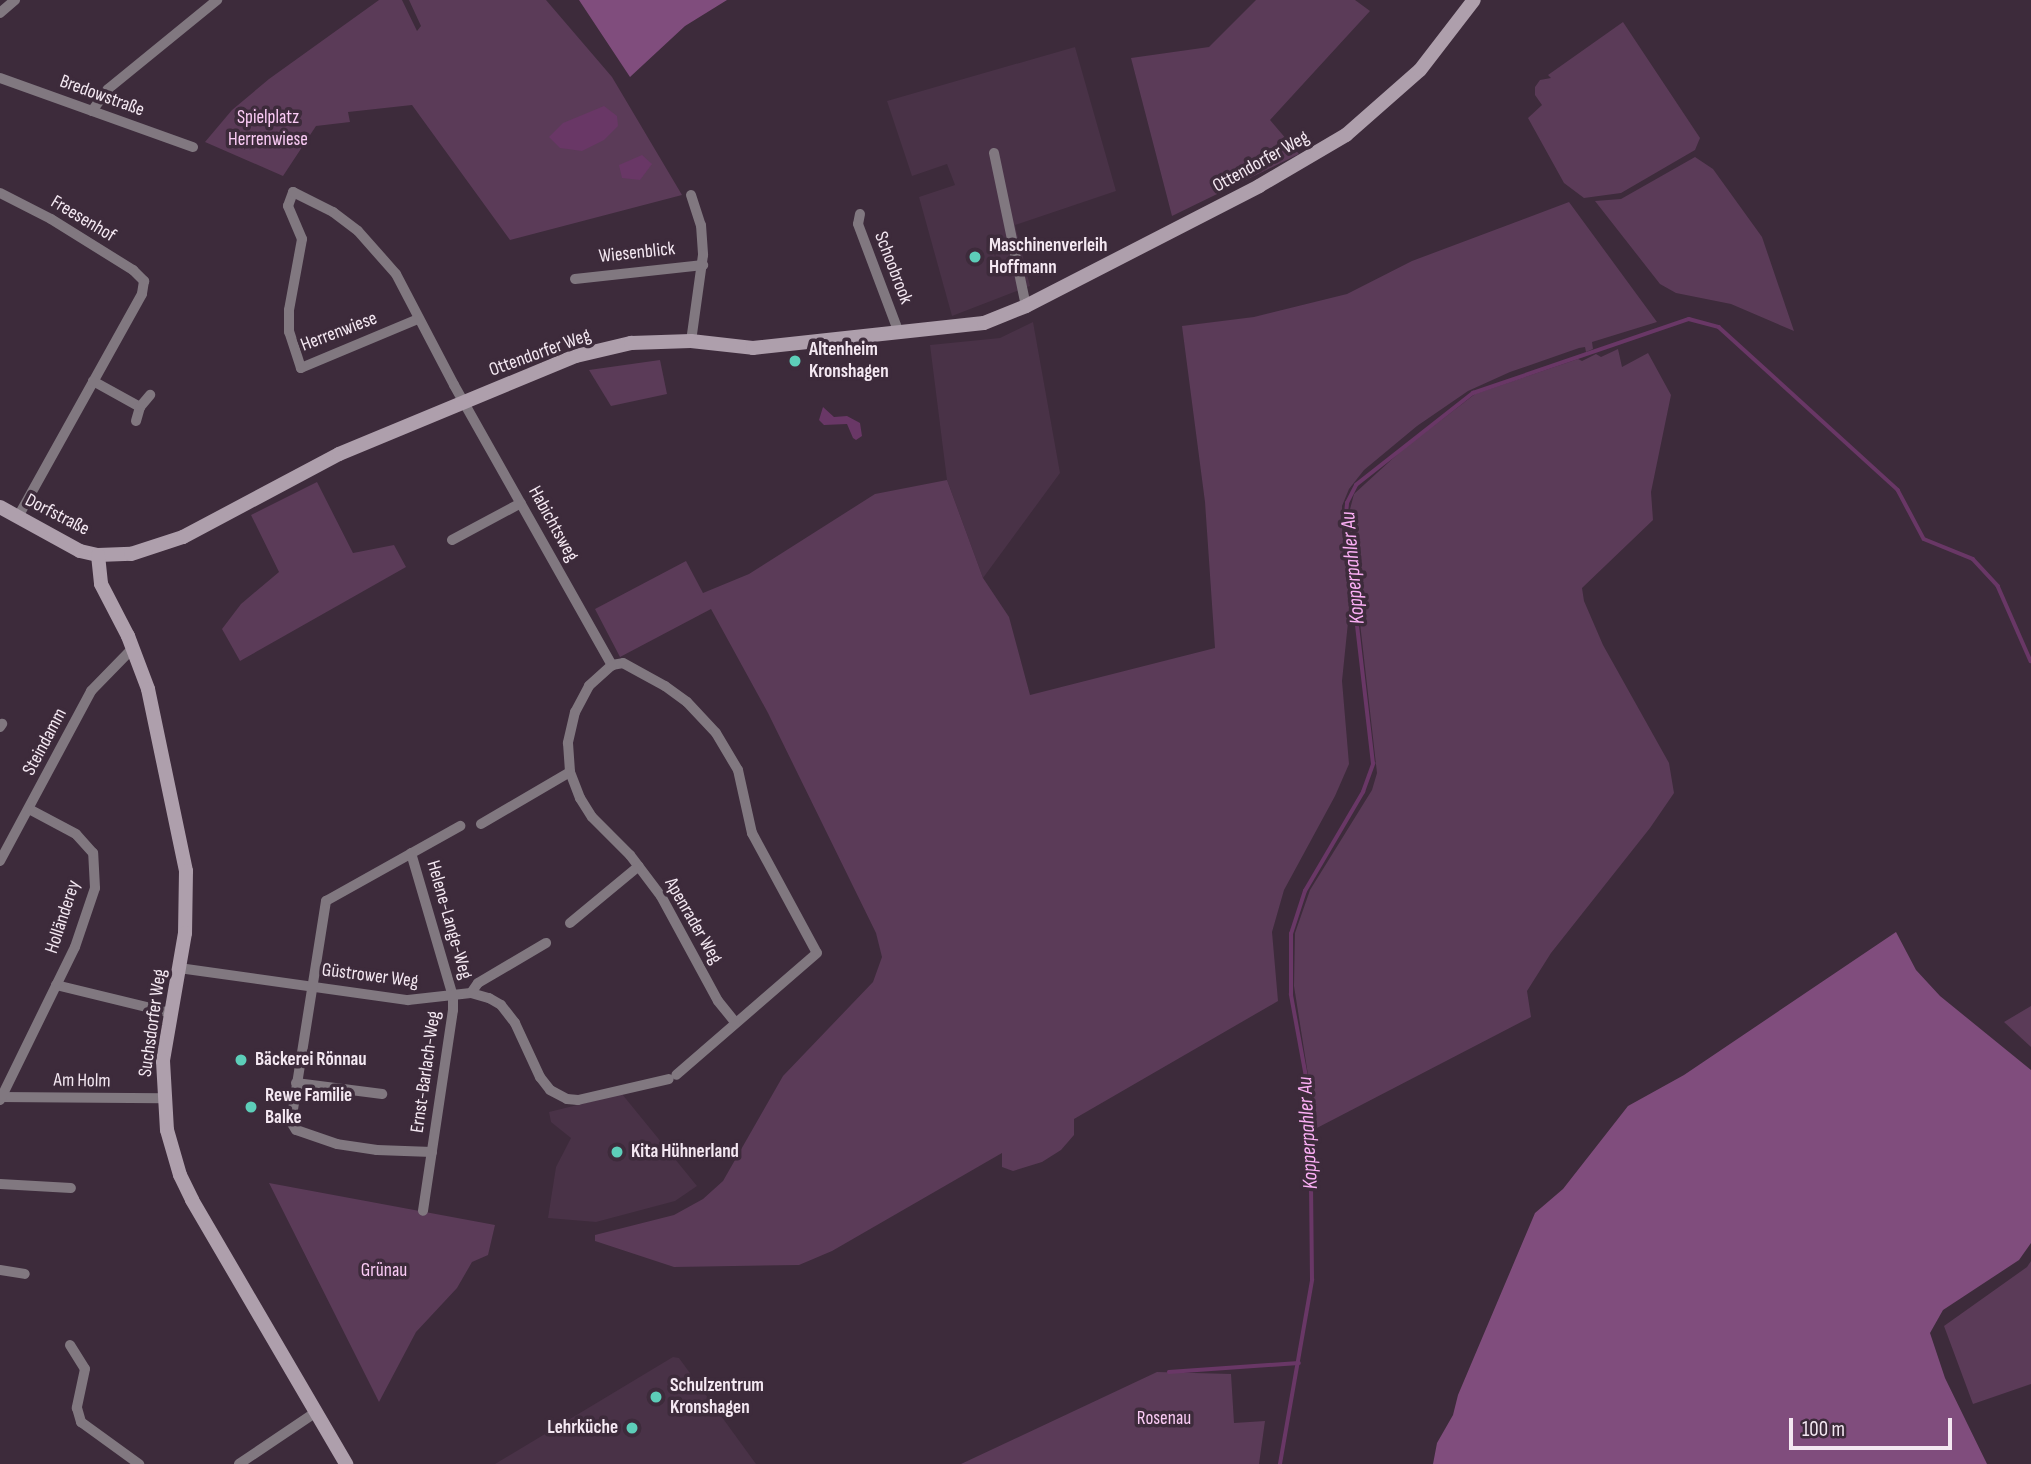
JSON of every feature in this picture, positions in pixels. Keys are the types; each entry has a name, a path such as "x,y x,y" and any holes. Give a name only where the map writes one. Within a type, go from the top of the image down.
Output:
{"main road":[{"name":"Ottendorfer Weg","path":"98,555 131,554 160,547 339,454 576,356 631,343 691,341 753,348 984,323 1026,306 1259,186 1346,135 1420,70 1474,0"},
{"name":"Dorfstraße","path":"0,507 75,548 98,555"},
{"name":"Suchsdorfer Weg","path":"98,555 102,584 133,648 148,689 186,871 187,901 179,968 163,1061 163,1098 167,1130 180,1175 346,1464"}],"street":[{"path":"0,13 15,0"},
{"path":"92,111 108,89 217,0"},
{"name":"Bredowstraße","path":"0,78 192,147"},
{"path":"994,153 1026,306"},
{"name":"Herrenwiese","path":"418,319 301,368 289,332 289,310 302,239 288,206 293,192 333,212 377,249 396,274 463,402"},
{"name":"Freesenhof","path":"0,193 51,219 133,270 144,281 142,294 93,382"},
{"name":"Wiesenblick","path":"691,195 701,225 703,265 691,341"},
{"name":"Schoobrook","path":"860,214 858,224 899,333"},
{"name":"Wiesenblick","path":"575,279 703,265"},
{"path":"18,517 93,382 140,407"},
{"path":"136,421 140,407 150,395"},
{"name":"Habichtsweg","path":"463,402 612,664"},
{"path":"452,540 521,503"},
{"name":"Steindamm","path":"1,857 91,691 133,648"},
{"path":"546,943 478,983 471,993 501,1005 515,1023 540,1077 558,1096 578,1100 672,1077 817,953 752,833 738,770 716,733 687,702 665,685 623,663 612,664"},
{"name":"Apenrader Weg","path":"612,664 589,687 575,712 568,743 570,772 580,798 592,817 639,866 676,920 718,1001 735,1022"},
{"path":"481,824 570,772"},
{"name":"Holländerey","path":"0,1098 75,947 95,888 93,853 76,834 29,808"},
{"name":"Helene-Lange-Weg","path":"311,987 326,901 460,826"},
{"name":"Helene-Lange-Weg","path":"411,853 453,997"},
{"path":"570,923 639,866"},
{"name":"Güstrower Weg","path":"179,968 408,1000 471,993"},
{"path":"56,985 171,1013"},
{"name":"Ernst-Barlach-Weg","path":"311,987 291,1122 296,1130 337,1144 377,1150 432,1152"},
{"name":"Ernst-Barlach-Weg","path":"423,1211 453,997"},
{"name":"Ernst-Barlach-Weg","path":"296,1083 382,1094"},
{"name":"Am Holm","path":"0,1098 163,1098"},
{"path":"0,1184 71,1188"},
{"path":"0,1270 25,1274"},
{"path":"70,1345 85,1369 77,1408 81,1422 103,1441 139,1464"},
{"path":"239,1464 316,1412"}],"shaded area":[{"path":"579,0 727,0 685,26 630,77"},
{"path":"1075,47 1116,191 1015,225 1030,286 952,316 919,197 955,185 947,164 912,176 887,101"},
{"path":"604,106 617,116 618,126 604,140 582,151 560,148 549,137 563,123"},
{"path":"642,155 652,164 640,180 622,178 619,165"},
{"path":"1033,322 1060,473 983,578 947,480 930,345 1000,338"},
{"path":"823,407 834,417 847,416 860,423 862,436 856,440 853,438 847,424 824,425 819,420"},
{"path":"1896,932 1916,970 1940,996 2031,1070 2031,1243 2019,1260 1943,1310 1930,1333 1945,1378 1987,1464 1433,1464 1437,1443 1453,1415 1458,1395 1535,1213 1563,1189 1628,1106 1684,1075"},
{"name":"Kita Hühnerland","path":"622,1094 697,1186 675,1201 596,1222 548,1218 556,1167 571,1138 551,1122 549,1112"},
{"name":"Schulzentrum Kronshagen","path":"673,1357 679,1358 756,1464 495,1464"}],"green space":[{"name":"Spielplatz Herrenwiese","path":"379,0 402,0 417,31 421,26 409,0 546,0 612,77 682,195 510,240 412,105 348,112 350,122 316,126 283,176 205,142 232,110 269,79"},
{"path":"1256,0 1355,0 1370,11 1270,120 1299,154 1172,216 1131,58 1209,47"},
{"path":"1623,22 1700,138 1695,150 1621,193 1584,198 1564,183 1528,118 1542,105 1535,95 1535,87 1540,80 1551,78 1548,75"},
{"path":"1695,157 1713,169 1762,237 1794,331 1731,304 1676,293 1660,284 1595,201 1621,199"},
{"path":"1569,202 1657,322 1592,342 1593,349 1586,352 1585,347 1579,348 1510,372 1468,391 1417,426 1364,470 1349,489 1342,506 1342,527 1351,593 1342,681 1349,764 1335,796 1284,890 1272,932 1278,1001 1074,1119 1074,1135 1061,1150 1042,1162 1013,1171 1002,1167 1002,1153 832,1251 799,1265 674,1267 595,1241 595,1235 674,1215 703,1199 723,1181 783,1076 873,982 882,957 876,933 768,713 711,609 620,657 595,609 686,561 703,593 749,574 875,494 947,480 983,578 1009,617 1030,695 1215,648 1205,502 1182,326 1254,317 1347,294 1412,261"},
{"path":"1618,349 1622,367 1648,353 1671,395 1651,492 1653,520 1582,588 1584,601 1603,645 1669,763 1674,793 1650,828 1551,953 1527,991 1531,1017 1313,1130 1312,1100 1294,986 1295,933 1310,890 1372,790 1377,773 1348,517 1354,494 1401,451 1475,394 1578,359 1582,361 1596,354 1601,357"},
{"path":"660,360 667,394 611,406 589,370"},
{"path":"317,482 353,553 394,545 406,567 240,661 222,629 241,604 279,572 251,515"},
{"path":"2031,1006 2031,1047 2004,1022"},
{"name":"Grünau","path":"269,1183 495,1225 488,1255 472,1262 457,1288 416,1332 379,1402"},
{"path":"2031,1261 2031,1384 1973,1404 1944,1326 2027,1267"},
{"name":"Rosenau","path":"1157,1372 1231,1374 1234,1423 1265,1421 1259,1464 961,1464"}],"waterway":[{"name":"Kopperpahler Au","path":"1280,1464 1312,1280 1310,1099 1291,995 1291,934 1305,891 1363,792 1373,764 1345,523 1347,503 1356,485 1473,393 1689,319 1719,327 1898,490 1924,539 1973,559 1998,586 2031,661"},
{"path":"1169,1372 1299,1363"}],"place":[{"name":"Maschinenverleih Hoffmann","path":"975,257"},
{"name":"Altenheim Kronshagen","path":"795,361"},
{"name":"Bäckerei Rönnau","path":"241,1060"},
{"name":"Rewe Familie Balke","path":"251,1107"},
{"name":"Kita Hühnerland","path":"617,1152"},
{"name":"Schulzentrum Kronshagen","path":"656,1397"},
{"name":"Lehrküche","path":"632,1428"}]}
